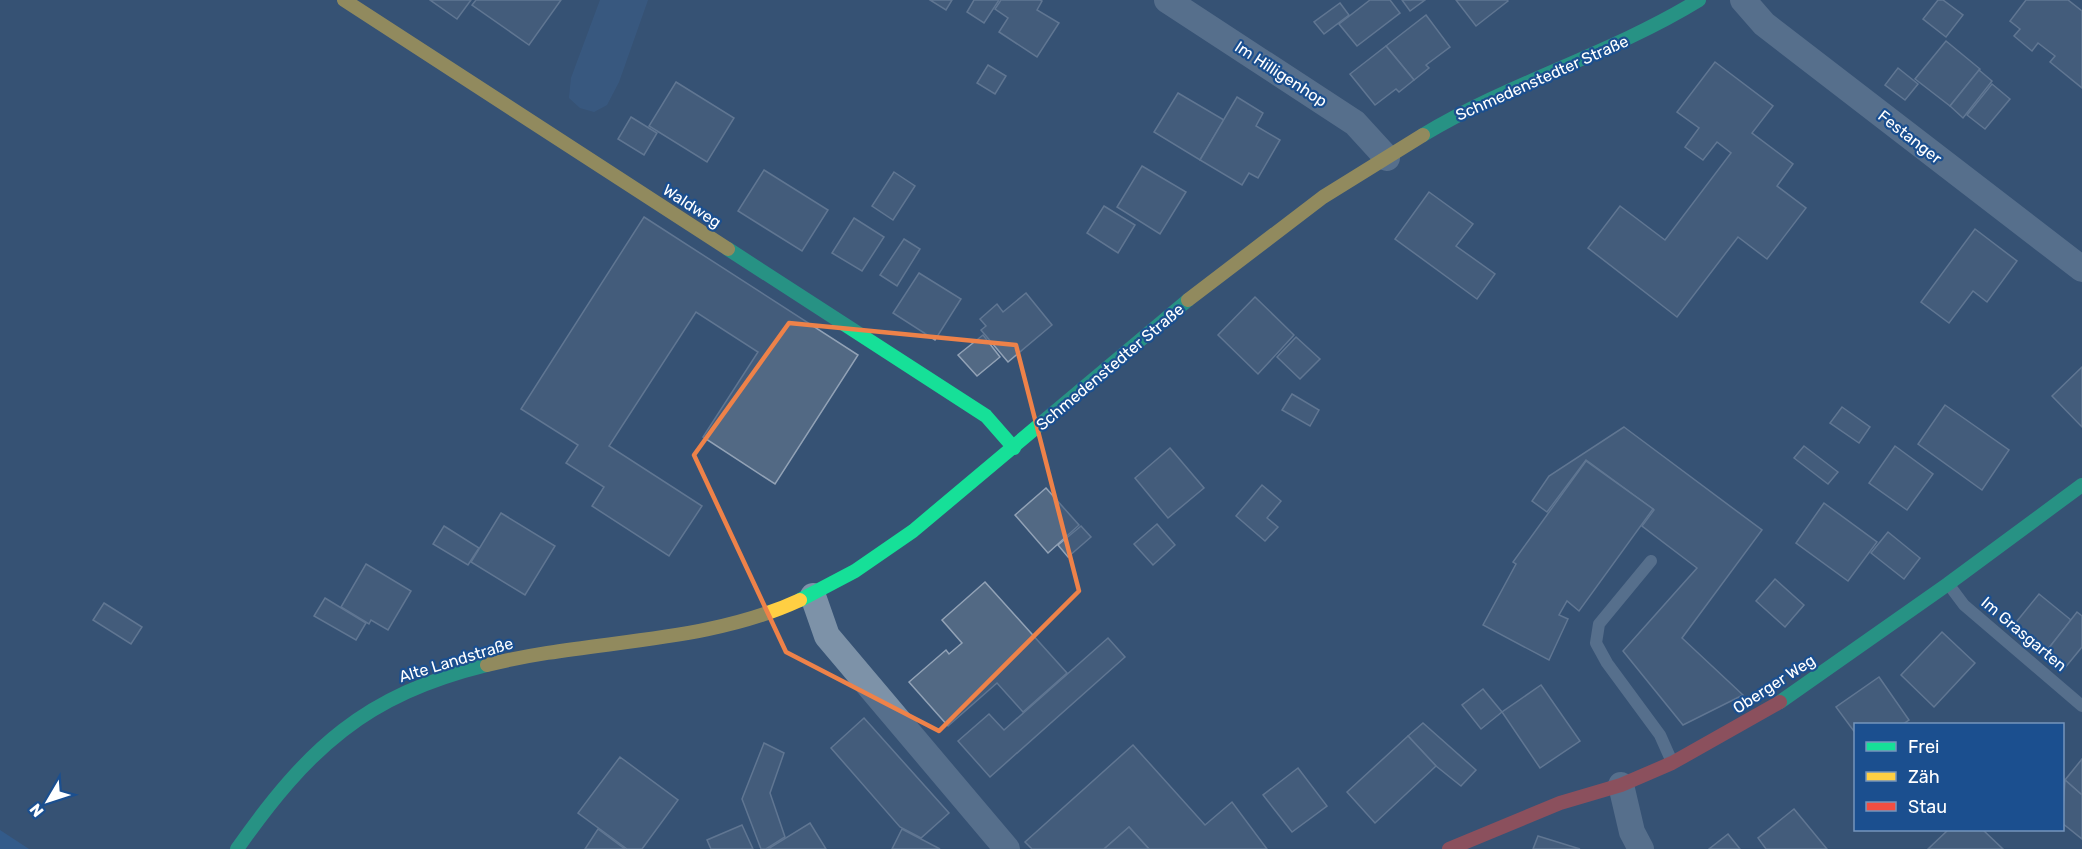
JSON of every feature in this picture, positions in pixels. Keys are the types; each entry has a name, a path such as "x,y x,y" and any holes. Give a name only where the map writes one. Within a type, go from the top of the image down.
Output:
{"main road":[{"name":"Waldweg","path":"344,0 986,416 1014,448"},
{"name":"Schmedenstedter Straße","path":"813,596 838,584 896,546 1275,231 1326,195 1462,112 1650,29 1699,0"},
{"name":"Oberger Weg","path":"1449,849 1560,802 1621,785 1672,763 1768,710 1948,584 2082,485"},
{"name":"Alte Landstraße","path":"237,849 261,814 323,746 358,717 393,696 494,663 567,648 676,636 751,619 813,596"}],"street":[{"name":"Im Hilligenhop","path":"1167,0 1355,123 1387,158"},
{"name":"Festanger","path":"1743,0 1764,24 2082,269"},
{"path":"813,596 827,636 1007,849"},
{"path":"1621,785 1632,832 1641,849"}],"lane":[{"path":"1651,561 1599,624 1596,643 1607,663 1660,735 1672,763"},
{"name":"Im Grasgarten","path":"1948,584 1964,605 2082,706"}],"highlighted area":[{"path":"789,323 1016,345 1079,591 939,731 786,652 694,455"}],"shaded area":[{"path":"600,0 648,0 619,82 607,105 594,112 580,108 569,98 571,78"},
{"path":"0,830 29,849 0,849"}],"building":[{"path":"430,0 471,0 457,19"},
{"path":"476,0 561,0 529,45 472,5"},
{"path":"930,0 952,0 946,10"},
{"path":"974,0 999,0 984,23 967,12"},
{"path":"1001,0 1040,0 1042,1 1037,10 1059,23 1037,57 999,32 1008,18 995,9"},
{"path":"1370,0 1390,0 1400,13 1357,46 1339,24"},
{"path":"1402,0 1425,0 1410,11"},
{"path":"1456,0 1507,0 1508,1 1476,26"},
{"path":"1938,0 1943,0 1963,15 1946,37 1923,19"},
{"path":"2026,0 2068,0 2082,11 2082,88 2050,62 2055,56 2038,43 2032,51 2014,36 2020,29 2010,21"},
{"path":"1340,3 1349,15 1324,34 1314,22"},
{"path":"1426,15 1450,47 1426,65 1429,68 1414,80 1386,46"},
{"path":"1946,41 1980,69 1950,106 1915,79"},
{"path":"1386,46 1414,80 1399,92 1396,89 1375,105 1350,74"},
{"path":"1715,62 1773,106 1752,133 1793,164 1777,186 1806,208 1767,259 1738,237 1677,317 1588,248 1620,206 1665,240 1731,153 1717,142 1703,160 1685,147 1699,128 1677,112"},
{"path":"988,65 1006,76 995,94 977,83"},
{"path":"1898,68 1918,84 1905,100 1885,85"},
{"path":"1979,70 1992,81 1963,118 1950,106"},
{"path":"676,82 734,118 707,162 649,126"},
{"path":"1992,84 2010,99 1985,129 1967,115"},
{"path":"1178,93 1224,120 1200,160 1154,132"},
{"path":"1237,97 1263,113 1256,126 1280,140 1258,178 1249,173 1242,185 1200,160"},
{"path":"631,117 657,133 644,155 618,139"},
{"path":"1142,166 1186,192 1160,234 1117,207"},
{"path":"764,170 828,210 802,251 738,211"},
{"path":"894,172 915,186 893,220 872,206"},
{"path":"1429,192 1473,224 1456,246 1495,274 1477,299 1395,239"},
{"path":"1104,206 1135,225 1118,253 1087,233"},
{"path":"644,217 858,355 775,484 703,437 758,352 696,312 609,446 702,506 669,556 592,506 604,487 566,463 578,445 521,409"},
{"path":"854,218 884,237 862,271 832,253"},
{"path":"1975,229 2017,261 1987,302 1973,291 1949,323 1921,302"},
{"path":"904,239 920,249 897,286 880,275"},
{"path":"919,273 961,299 935,340 893,313"},
{"path":"1026,293 1052,325 1008,362 981,330 986,326 980,319 997,304 1003,312"},
{"path":"1255,297 1294,335 1258,374 1218,335"},
{"path":"983,335 1000,357 977,376 958,355"},
{"path":"1296,337 1320,359 1300,379 1277,357"},
{"path":"2082,367 2082,427 2052,396"},
{"path":"1292,394 1319,410 1310,426 1282,410"},
{"path":"1945,405 2009,450 1982,490 1918,444"},
{"path":"1842,407 1870,427 1859,443 1830,423"},
{"path":"1624,427 1762,530 1682,638 1743,695 1683,725 1623,651 1697,568 1642,526 1654,510 1586,460 1547,512 1532,501 1549,476"},
{"path":"1804,446 1838,472 1828,484 1794,458"},
{"path":"1895,446 1933,474 1907,510 1869,483"},
{"path":"1170,448 1204,488 1168,518 1135,478"},
{"path":"1586,461 1653,509 1579,611 1567,601 1559,615 1568,619 1549,660 1483,625 1516,564 1513,562"},
{"path":"1262,485 1281,501 1267,518 1278,527 1265,541 1236,516"},
{"path":"1046,488 1079,525 1048,553 1015,515"},
{"path":"1824,503 1877,542 1848,581 1796,543"},
{"path":"501,513 555,546 525,595 471,562"},
{"path":"1157,524 1175,545 1153,565 1134,544"},
{"path":"444,526 479,548 468,565 433,544"},
{"path":"1081,526 1091,537 1068,557 1058,545"},
{"path":"1888,532 1920,558 1904,579 1871,553"},
{"path":"366,564 411,591 388,630 371,620 369,624 341,607"},
{"path":"1775,579 1804,605 1785,627 1756,601"},
{"path":"985,582 1067,673 1023,712 997,683 948,726 909,682 946,650 949,654 962,643 942,620"},
{"path":"2039,594 2071,620 2045,653 2013,626"},
{"path":"325,598 366,623 356,640 314,616"},
{"path":"104,603 142,627 131,644 93,620"},
{"path":"2077,612 2082,616 2082,647 2064,669 2045,653"},
{"path":"1942,632 1975,663 1934,707 1901,675"},
{"path":"1108,638 1125,657 990,777 958,741 989,714 1004,730"},
{"path":"1879,677 1909,720 1904,723 1854,723 1854,731 1836,707"},
{"path":"1541,685 1580,741 1540,768 1502,712"},
{"path":"1483,689 1502,712 1481,729 1462,705"},
{"path":"864,718 949,813 921,838 900,827 831,748"},
{"path":"1423,723 1476,770 1461,786 1436,766 1408,736"},
{"path":"1408,736 1436,766 1375,823 1347,792"},
{"path":"764,743 784,753 770,793 785,837 766,849 761,849 742,799"},
{"path":"1133,745 1205,825 1232,802 1267,849 1149,849 1129,827 1104,849 1032,849 1025,842"},
{"path":"620,757 678,800 642,849 627,849 578,813"},
{"path":"2082,759 2082,795 2065,780"},
{"path":"1298,768 1327,806 1292,832 1263,795"},
{"path":"2065,780 2082,795 2082,839 2064,825"},
{"path":"1794,809 1827,849 1766,849 1758,838"},
{"path":"810,823 826,849 768,849"},
{"path":"742,825 753,849 711,849 707,840"},
{"path":"1129,827 1149,849 1104,849"},
{"path":"598,829 625,849 585,849"},
{"path":"902,829 940,849 892,849"},
{"path":"1947,831 1984,831 2003,849 1928,849"},
{"path":"1728,834 1740,849 1709,849"},
{"path":"1538,836 1580,849 1533,849"}],"traffic: fast":[{"path":"1423,135 1491,99 1631,36 1699,0"},
{"path":"728,249 986,416 1014,448"},
{"path":"800,600 855,571 913,531 1188,300"},
{"path":"1780,702 1948,584 2082,485"},
{"path":"237,849 289,782 315,754 343,730 406,692 444,677 487,665"}],"traffic: slow":[{"path":"344,0 728,249"},
{"path":"1188,300 1323,197 1423,135"},
{"path":"487,665 725,625 763,615 800,600"}],"traffic: jam":[{"path":"1449,849 1560,803 1621,785 1672,763 1780,702"}]}
